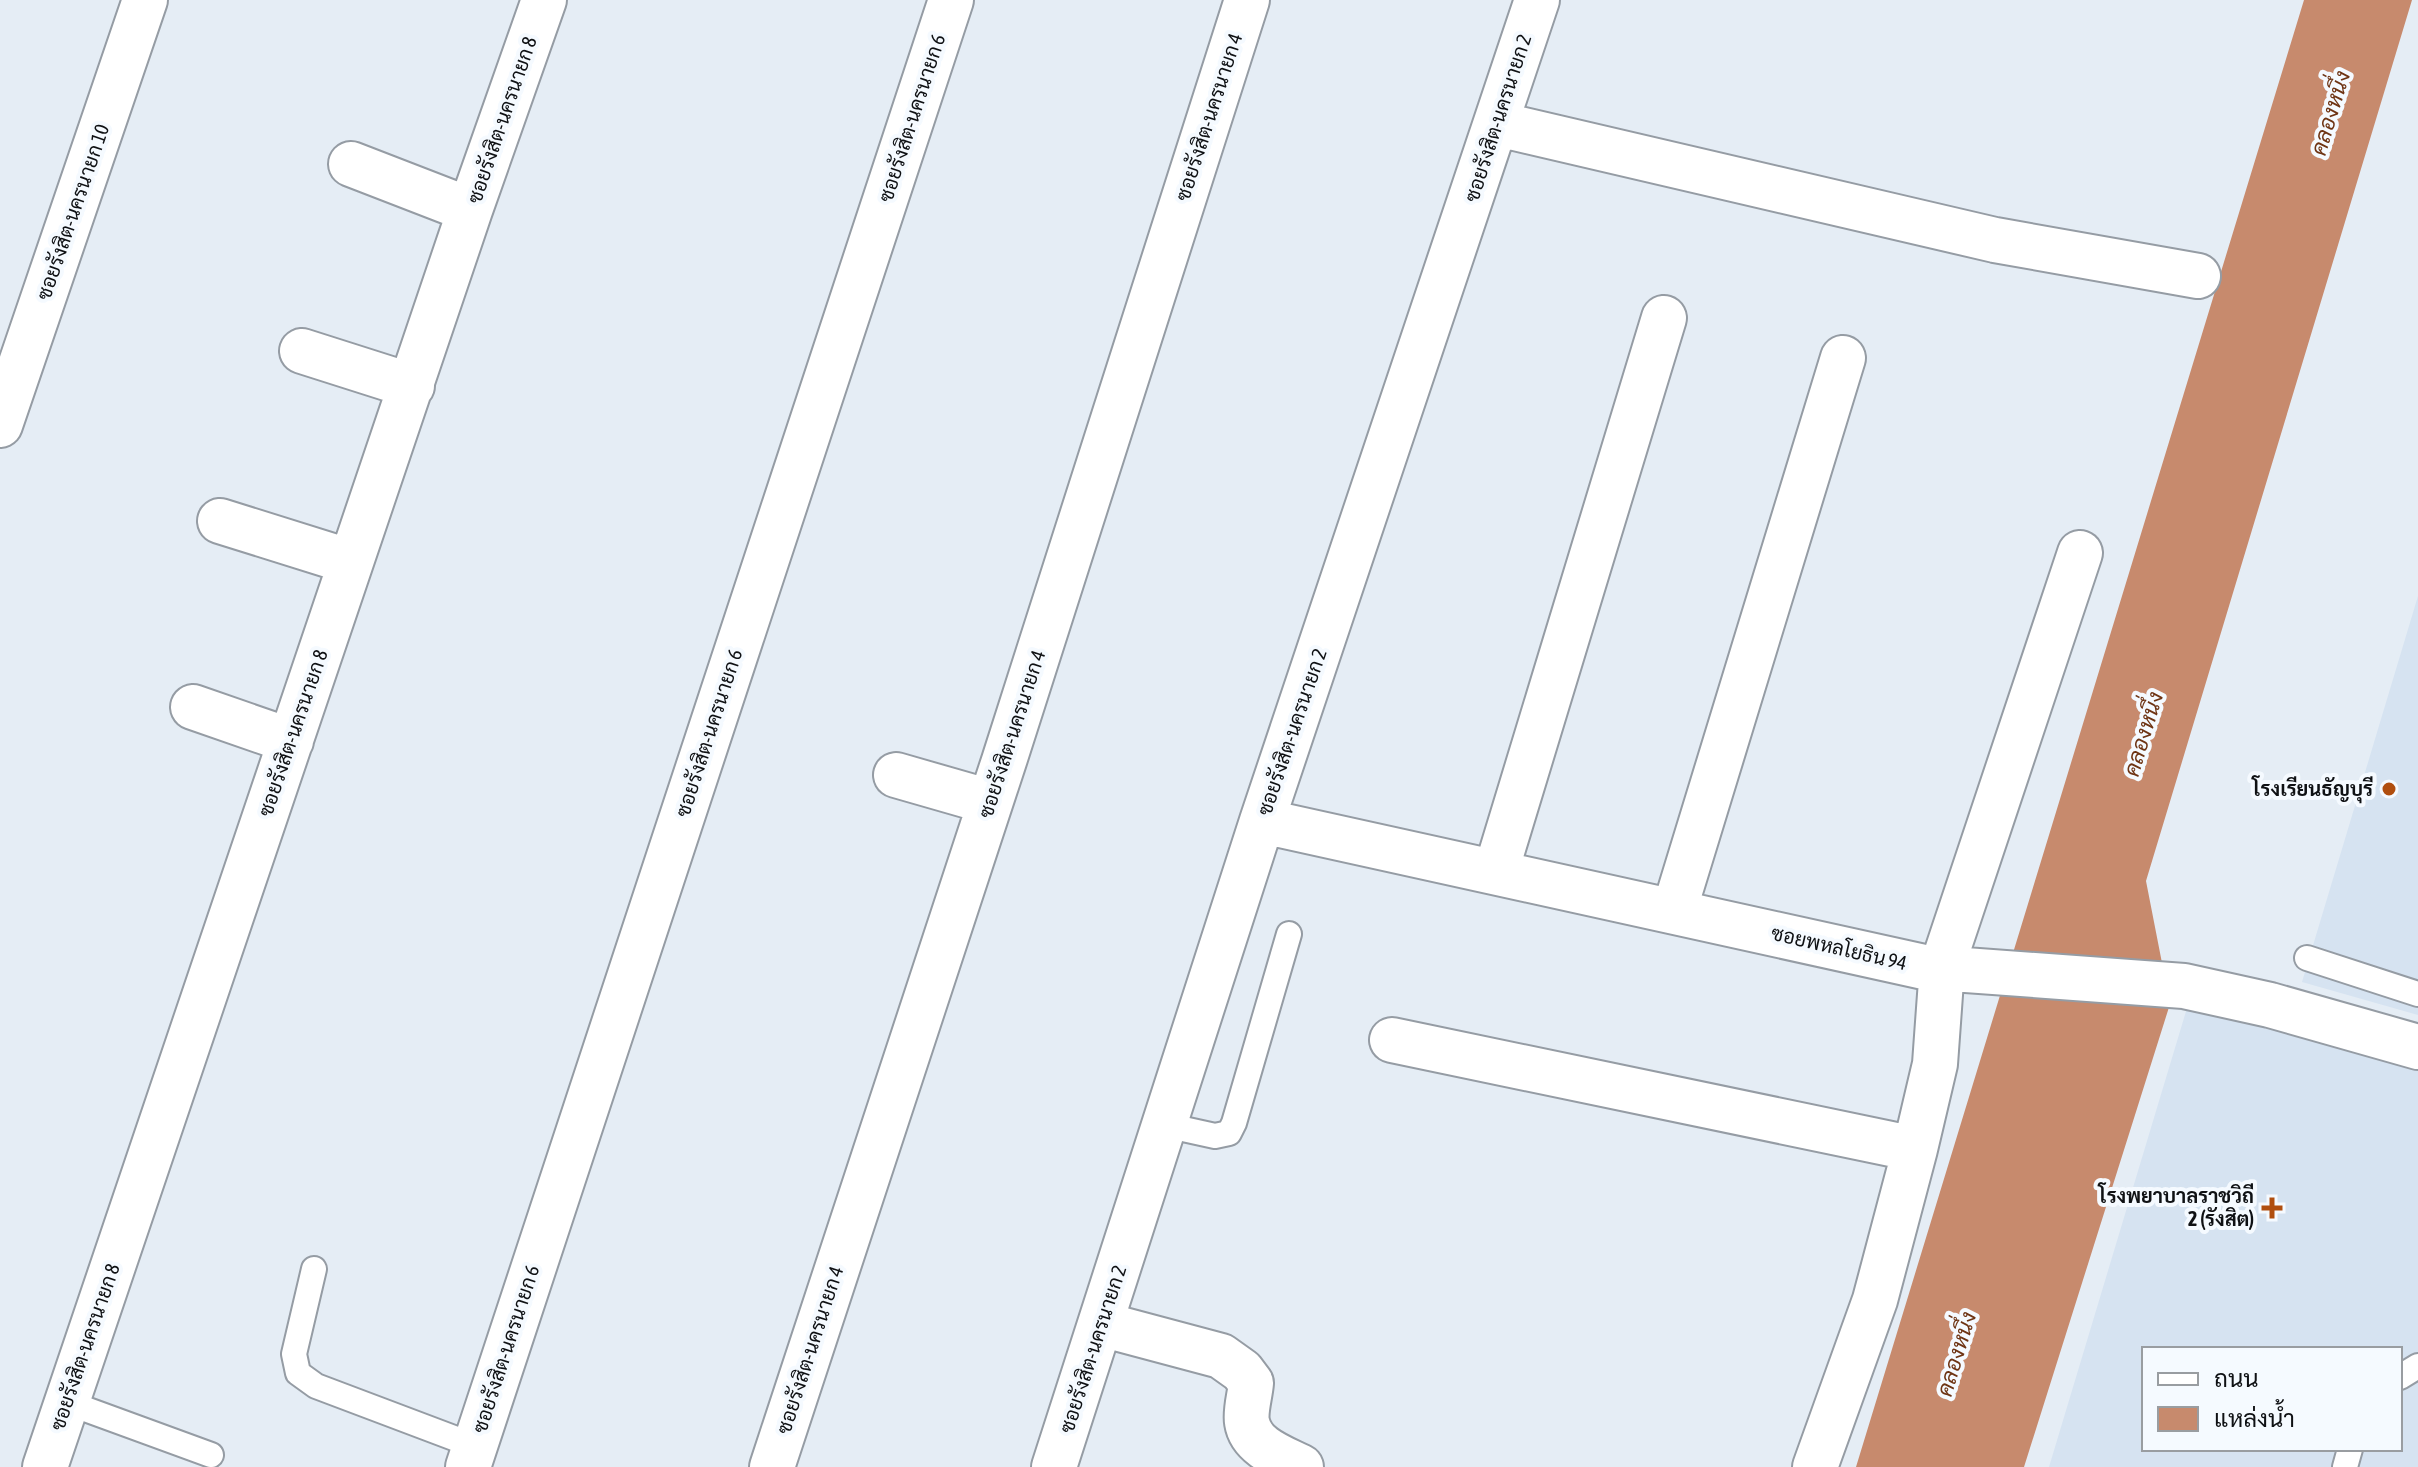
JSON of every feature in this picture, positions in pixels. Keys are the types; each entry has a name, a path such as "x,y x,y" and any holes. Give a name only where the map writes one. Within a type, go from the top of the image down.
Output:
{"street":[{"name":"ซอยรังสิต-นครนายก 10","path":"0,425 145,0"},
{"name":"ซอยรังสิต-นครนายก 6","path":"471,1456 951,0"},
{"name":"ซอยรังสิต-นครนายก 4","path":"772,1467 990,802 1247,0"},
{"name":"ซอยรังสิต-นครนายก 2","path":"1054,1467 1262,821 1498,124 1537,0"},
{"name":"ซอยรังสิต-นครนายก 8","path":"45,1467 412,386 533,3"},
{"path":"1498,124 1995,240 2198,276"},
{"path":"351,164 470,210"},
{"path":"1496,871 1664,318"},
{"path":"302,351 412,386"},
{"path":"1674,911 1843,358"},
{"path":"220,521 351,562"},
{"path":"1815,1467 1875,1300 1915,1149 1954,968 2080,553"},
{"path":"193,707 291,741"},
{"path":"896,775 990,802"},
{"name":"ซอยพหลโยธิน 94","path":"1262,821 1924,967 2184,986 2270,1005 2418,1047"},
{"path":"1392,1040 1915,1149"},
{"path":"1101,1324 1221,1356 1242,1371 1251,1383 1246,1421 1252,1435 1262,1446 1301,1467"}],"lane":[{"path":"1165,1125 1215,1136 1229,1133 1289,934"},
{"path":"2307,958 2418,994"},
{"path":"314,1269 294,1354 298,1373 316,1386 471,1456"},
{"path":"66,1402 211,1455"}],"shaded area":[{"name":"โรงเรียนธัญบุรี","path":"2418,596 2418,1015 2302,982"},
{"name":"โรงพยาบาลราชวิถี 2 (รังสิต)","path":"2187,1008 2418,1066 2418,1467 2049,1467"}],"water":[{"name":"คลองหนึ่ง","path":"2304,0 2412,0 2146,881 2170,1004 2024,1467 1856,1467"}],"place":[{"name":"โรงเรียนธัญบุรี","path":"2389,789"},
{"name":"โรงพยาบาลราชวิถี 2 (รังสิต)","path":"2272,1208"}]}
